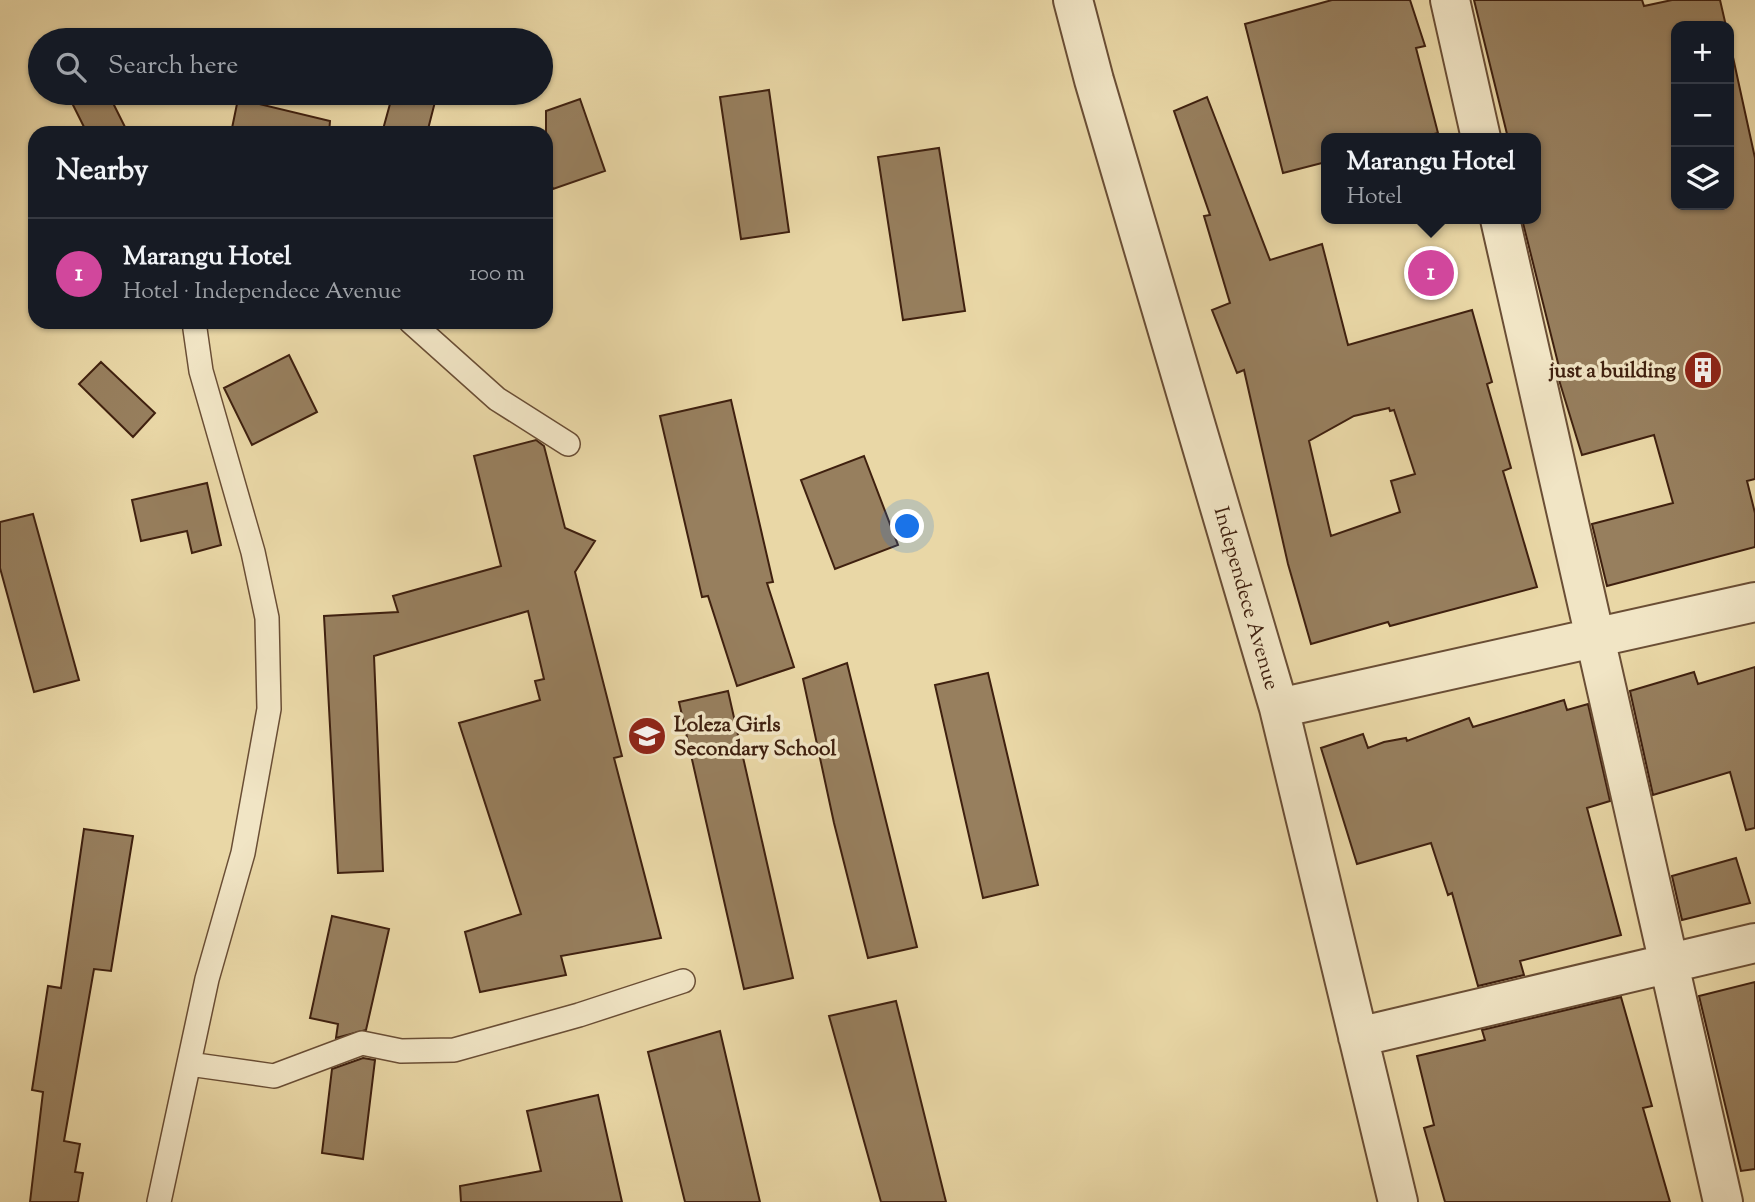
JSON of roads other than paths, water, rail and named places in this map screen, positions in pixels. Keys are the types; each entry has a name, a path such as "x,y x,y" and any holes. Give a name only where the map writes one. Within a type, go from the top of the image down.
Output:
{"street":[{"name":"Independece Avenue","path":"1073,0 1094,80 1279,708 1398,1202"},
{"path":"1450,0 1480,133"},
{"path":"1501,224 1723,1202"},
{"path":"1279,708 1755,602"},
{"path":"1358,1037 1755,943"}],"lane":[{"path":"159,1202 207,979 243,853 269,709 267,618 253,552 201,371 195,329"},
{"path":"419,329 498,399 568,444"},
{"path":"189,1064 274,1076 362,1043 401,1051 454,1051 579,1015 683,981"}],"place":[{"name":"Marangu Hotel","path":"1431,273"},
{"name":"just a building","path":"1703,370"},
{"name":"Loleza Girls Secondary School","path":"647,736"}]}
